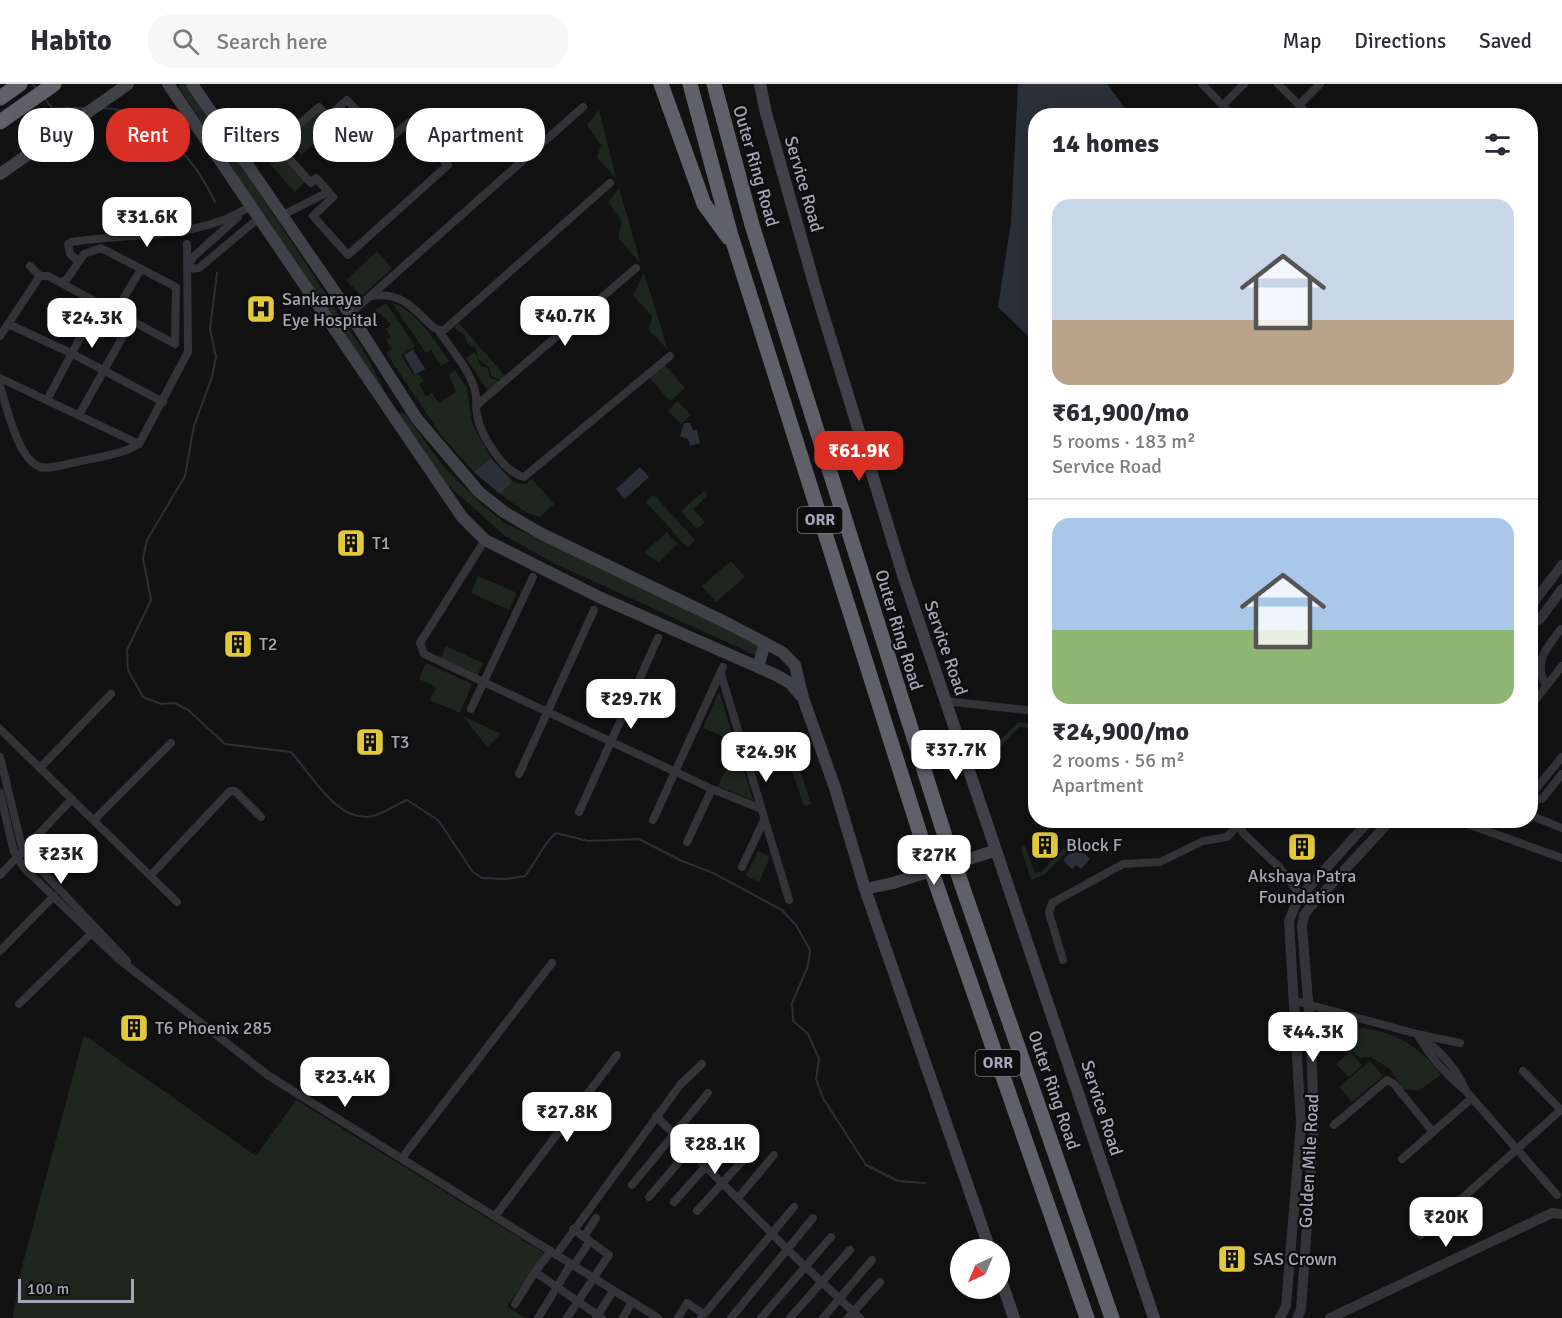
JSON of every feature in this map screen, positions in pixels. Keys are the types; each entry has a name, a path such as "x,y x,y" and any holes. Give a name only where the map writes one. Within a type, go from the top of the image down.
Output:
{"highway":[{"path":"0,98 20,84"},
{"path":"661,84 704,204 734,246"},
{"name":"ORR","path":"690,84 710,165 734,246 872,687 934,878 1087,1318"},
{"name":"Outer Ring Road","path":"714,84 752,225 898,691 949,849 1112,1318"},
{"path":"0,122 49,87"}],"main road":[{"path":"0,174 128,84"},
{"path":"168,84 462,517 485,540 599,597 758,667 790,683 802,698"},
{"path":"192,84 283,214 400,394 441,451 479,492 504,512 540,533 765,643 782,652 795,665 802,698 835,788 865,889 986,1239"},
{"name":"Service Road","path":"760,84 816,291 933,664 994,851 1080,1095 1099,1160 1154,1318"},
{"path":"385,403 400,394"},
{"path":"758,667 765,643"},
{"path":"865,889 893,883 994,851"},
{"path":"1008,1299 1014,1318"}],"street":[{"path":"1202,84 1226,108"},
{"path":"1223,105 1244,84"},
{"path":"1278,84 1302,108"},
{"path":"1299,105 1320,84"},
{"path":"347,100 386,142 409,122 448,165 348,255 313,216 333,197 328,192 316,178 311,183 285,154 292,148 283,138 319,106 328,117 347,100"},
{"path":"350,314 583,107"},
{"path":"439,332 450,326 610,183"},
{"path":"283,214 328,192"},
{"path":"188,269 196,254 234,220 255,210"},
{"path":"77,260 70,254 69,243 198,229 255,210"},
{"path":"188,269 199,268 205,264 255,210"},
{"path":"0,386 22,452 32,463 42,467 104,456 130,450 139,444 188,352 187,244"},
{"path":"62,282 67,279 77,260 84,254 101,248 176,287 175,344"},
{"path":"196,254 205,264"},
{"path":"30,266 40,276 48,276 62,282 188,352"},
{"path":"477,405 636,268"},
{"path":"116,311 141,269"},
{"path":"0,336 40,276"},
{"path":"371,296 386,293 403,299 439,332 474,386 482,428 498,456 515,474 524,477 670,356"},
{"path":"47,400 99,302"},
{"path":"80,416 132,320"},
{"path":"8,324 71,353 163,402"},
{"path":"0,378 139,444"},
{"path":"485,540 420,643 424,654 674,772 759,808"},
{"path":"1538,596 1562,565"},
{"path":"471,709 533,577"},
{"path":"1538,620 1562,589"},
{"path":"519,774 594,610"},
{"path":"1546,686 1540,674 1539,661 1561,629"},
{"path":"579,812 658,638"},
{"path":"1538,696 1562,666"},
{"path":"653,820 722,670 759,808 789,900"},
{"path":"40,768 111,694"},
{"path":"945,701 1028,710"},
{"path":"0,729 177,902"},
{"path":"94,820 171,742"},
{"path":"0,757 20,854 134,971 269,1076 496,1215 653,1317"},
{"path":"1538,787 1562,757"},
{"path":"1538,798 1542,799 1562,774"},
{"path":"687,842 712,789"},
{"path":"151,875 230,791 235,791 261,817"},
{"path":"0,793 20,854 54,896 94,930"},
{"path":"0,875 72,799"},
{"path":"1538,818 1562,828"},
{"path":"742,867 764,822"},
{"path":"1063,960 1049,913 1052,903 1123,864 1160,862 1203,841 1227,837 1233,828"},
{"path":"1241,828 1279,867 1301,896"},
{"name":"Golden Mile Road","path":"1280,1318 1286,1306 1301,1124 1296,1001 1289,921 1292,909 1301,896 1363,828"},
{"name":"Golden Mile Road","path":"1296,1318 1301,1309 1314,1126 1309,1004 1302,926 1304,915 1384,828"},
{"path":"1478,828 1562,858"},
{"path":"0,951 54,896"},
{"path":"19,1004 94,930"},
{"path":"402,1158 552,963"},
{"path":"1296,1001 1417,1034 1460,1043"},
{"path":"1417,1034 1432,1056 1465,1090 1557,1195"},
{"path":"496,1215 617,1055"},
{"path":"515,1304 535,1272 573,1229 680,1085 702,1064"},
{"path":"1421,1235 1519,1151 1562,1110 1523,1071"},
{"path":"1334,1125 1387,1080 1394,1084 1433,1132"},
{"path":"632,1185 673,1132 708,1093"},
{"path":"1402,1159 1472,1098"},
{"path":"656,1116 854,1316 880,1282"},
{"path":"674,1202 737,1131"},
{"path":"697,1211 754,1148"},
{"path":"649,1197 690,1149"},
{"path":"738,1198 774,1155"},
{"path":"678,1318 687,1303 703,1316 794,1207"},
{"path":"1330,1318 1552,1213 1562,1214"},
{"path":"538,1318 573,1264 596,1218"},
{"path":"731,1318 786,1248 813,1218"},
{"path":"567,1318 609,1255 573,1229"},
{"path":"761,1318 831,1237"},
{"path":"790,1318 850,1250"},
{"path":"823,1318 872,1260"},
{"path":"535,1272 598,1317 613,1291"},
{"path":"623,1318 631,1303"}],"shaded area":[{"path":"180,84 186,84 196,97 203,108 202,123 179,88"},
{"path":"1018,84 1107,84 1125,108 1028,108 1028,336 998,307 1011,222"},
{"path":"599,110 616,178 597,158 601,145 587,125"},
{"path":"313,116 313,144 301,155 301,127"},
{"path":"228,162 239,162 366,355 384,390 381,392"},
{"path":"288,162 306,181 295,192 269,163"},
{"path":"619,188 641,264 618,238 622,222 608,202"},
{"path":"377,251 392,268 362,296 346,280"},
{"path":"644,273 668,350 649,330 652,316 633,295"},
{"path":"386,303 415,346 401,355 414,376 419,374 424,381 419,384 426,396 432,393 438,403 456,392 449,375 455,370 467,388 472,423 491,458 474,472 441,435 386,353 392,349 386,340 391,337 386,329 391,325 380,313 369,321 366,317"},
{"path":"392,303 417,319 449,361 441,366 431,350 426,353"},
{"path":"459,323 505,376 501,380 491,376 489,367 478,359 476,348 467,343 464,334 454,328"},
{"path":"413,349 425,369 415,375 404,355"},
{"path":"475,352 481,366 488,368 489,377 500,382 488,391 466,358"},
{"path":"664,364 685,388 670,401 649,377"},
{"path":"678,401 691,415 681,424 668,411"},
{"path":"394,413 405,414 444,467 482,505 507,524 758,642 759,652 755,655 558,565 505,536 448,485"},
{"path":"684,423 690,423 693,430 697,430 700,443 690,446 688,439 680,436"},
{"path":"491,458 513,482 500,494 474,472"},
{"path":"640,467 649,477 625,499 616,489"},
{"path":"532,479 554,504 540,517 527,513 500,494 513,482 526,484"},
{"path":"704,491 708,495 693,509 705,522 697,529 681,511"},
{"path":"654,495 695,540 687,547 646,502"},
{"path":"667,532 677,544 659,562 644,553"},
{"path":"731,561 745,577 716,602 702,586"},
{"path":"478,576 517,593 509,610 471,593"},
{"path":"446,646 483,663 477,676 441,659"},
{"path":"426,663 472,684 460,713 430,700 436,687 419,679"},
{"path":"719,692 753,800 718,786 736,749 733,741 703,728"},
{"path":"463,716 501,734 487,747"},
{"path":"1018,722 1028,723 1028,728 1020,727 995,752 994,746"},
{"path":"798,764 811,804 804,806 790,766"},
{"path":"1075,837 1079,840 1044,875 1031,880 1021,848 1025,846 1035,873 1042,871"},
{"path":"1076,846 1090,859 1081,869 1076,865 1072,869 1063,860"},
{"path":"758,851 770,857 759,882 746,876"},
{"path":"1362,1028 1386,1033 1407,1043 1434,1065 1441,1075 1418,1091 1403,1089 1390,1069 1371,1057 1360,1058 1345,1045 1343,1036 1347,1029"},
{"path":"84,1035 256,1156 296,1100 544,1253 507,1307 525,1318 13,1318 19,1278"},
{"path":"1350,1052 1362,1065 1349,1077 1336,1064"},
{"path":"1370,1061 1383,1076 1352,1102 1339,1087"}],"waterway":[{"path":"33,84 37,90"},
{"path":"45,99 52,108"},
{"path":"103,108 139,117 156,127 171,140 197,170 215,202"},
{"path":"217,273 210,329 216,357 212,377 194,426 185,476 147,540 143,558 151,600 127,650 128,670 143,697 161,704 175,703 188,710 225,744 291,752 334,803 356,816 373,816 407,800 438,820 473,872 482,878 507,879 525,876 556,833 588,841 639,839 680,860 713,873 782,910 796,925 810,950 808,966 792,1003 793,1021 808,1034 819,1059 816,1079 823,1098 866,1165 898,1181 925,1183"}],"place":[{"name":"Sankaraya Eye Hospital","path":"261,309"},
{"name":"T1","path":"351,543"},
{"name":"T2","path":"238,644"},
{"name":"T3","path":"370,742"},
{"name":"Block F","path":"1045,845"},
{"name":"Akshaya Patra Foundation","path":"1302,847"},
{"name":"T6 Phoenix 285","path":"134,1028"},
{"name":"SAS Crown","path":"1232,1259"}]}
